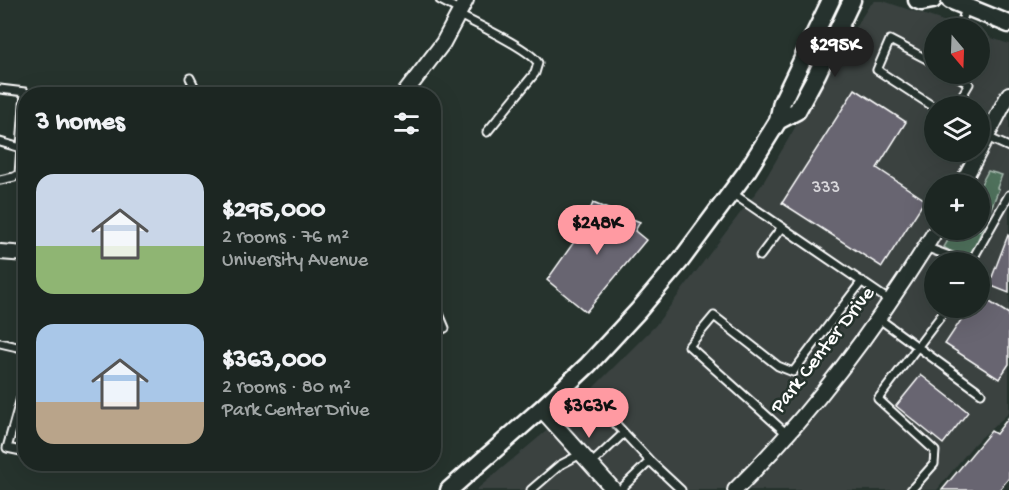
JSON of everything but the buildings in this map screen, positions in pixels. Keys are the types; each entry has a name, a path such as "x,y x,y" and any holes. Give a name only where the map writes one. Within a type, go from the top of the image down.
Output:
{"street":[{"path":"449,490 588,365 681,260 732,193 778,120 782,102 831,0"},
{"path":"778,120 797,111 817,75 852,0"},
{"path":"917,0 922,2 933,0"},
{"path":"950,0 1009,24"},
{"path":"409,87 443,43 462,9"},
{"path":"990,131 1009,93"},
{"name":"Park Center Drive","path":"735,490 826,388 890,301 930,240"},
{"path":"0,252 18,253"},
{"path":"541,409 614,490"}],"lane":[{"path":"440,0 462,9 535,58 538,63 535,73 487,132"},
{"path":"963,18 966,8"},
{"path":"924,58 890,40 877,70 924,101"},
{"path":"190,78 194,87"},
{"path":"0,89 18,91"},
{"path":"990,138 1009,147"},
{"path":"0,142 18,147"},
{"path":"0,180 18,175"},
{"path":"732,193 890,301"},
{"path":"974,252 1009,195"},
{"path":"760,256 782,227"},
{"path":"925,247 939,252"},
{"path":"787,434 689,345 714,316 778,366 793,372 861,281"},
{"path":"878,318 981,393"},
{"path":"911,490 934,464 935,451 878,399 940,318"},
{"path":"0,343 18,347"},
{"path":"18,416 7,448 18,450"},
{"path":"613,421 681,490"},
{"path":"531,490 560,465 586,459 624,433"},
{"path":"620,490 650,461"}],"shaded area":[{"path":"875,1 883,1 934,18 924,18 924,84 990,84 990,37 1009,44 1009,413 974,444 937,490 476,490 569,412 655,326 763,183 831,65 869,6"}],"green space":[{"path":"988,171 1002,175 990,211 990,174 986,174"},
{"path":"948,240 978,240 973,252 951,252 944,247"}]}
